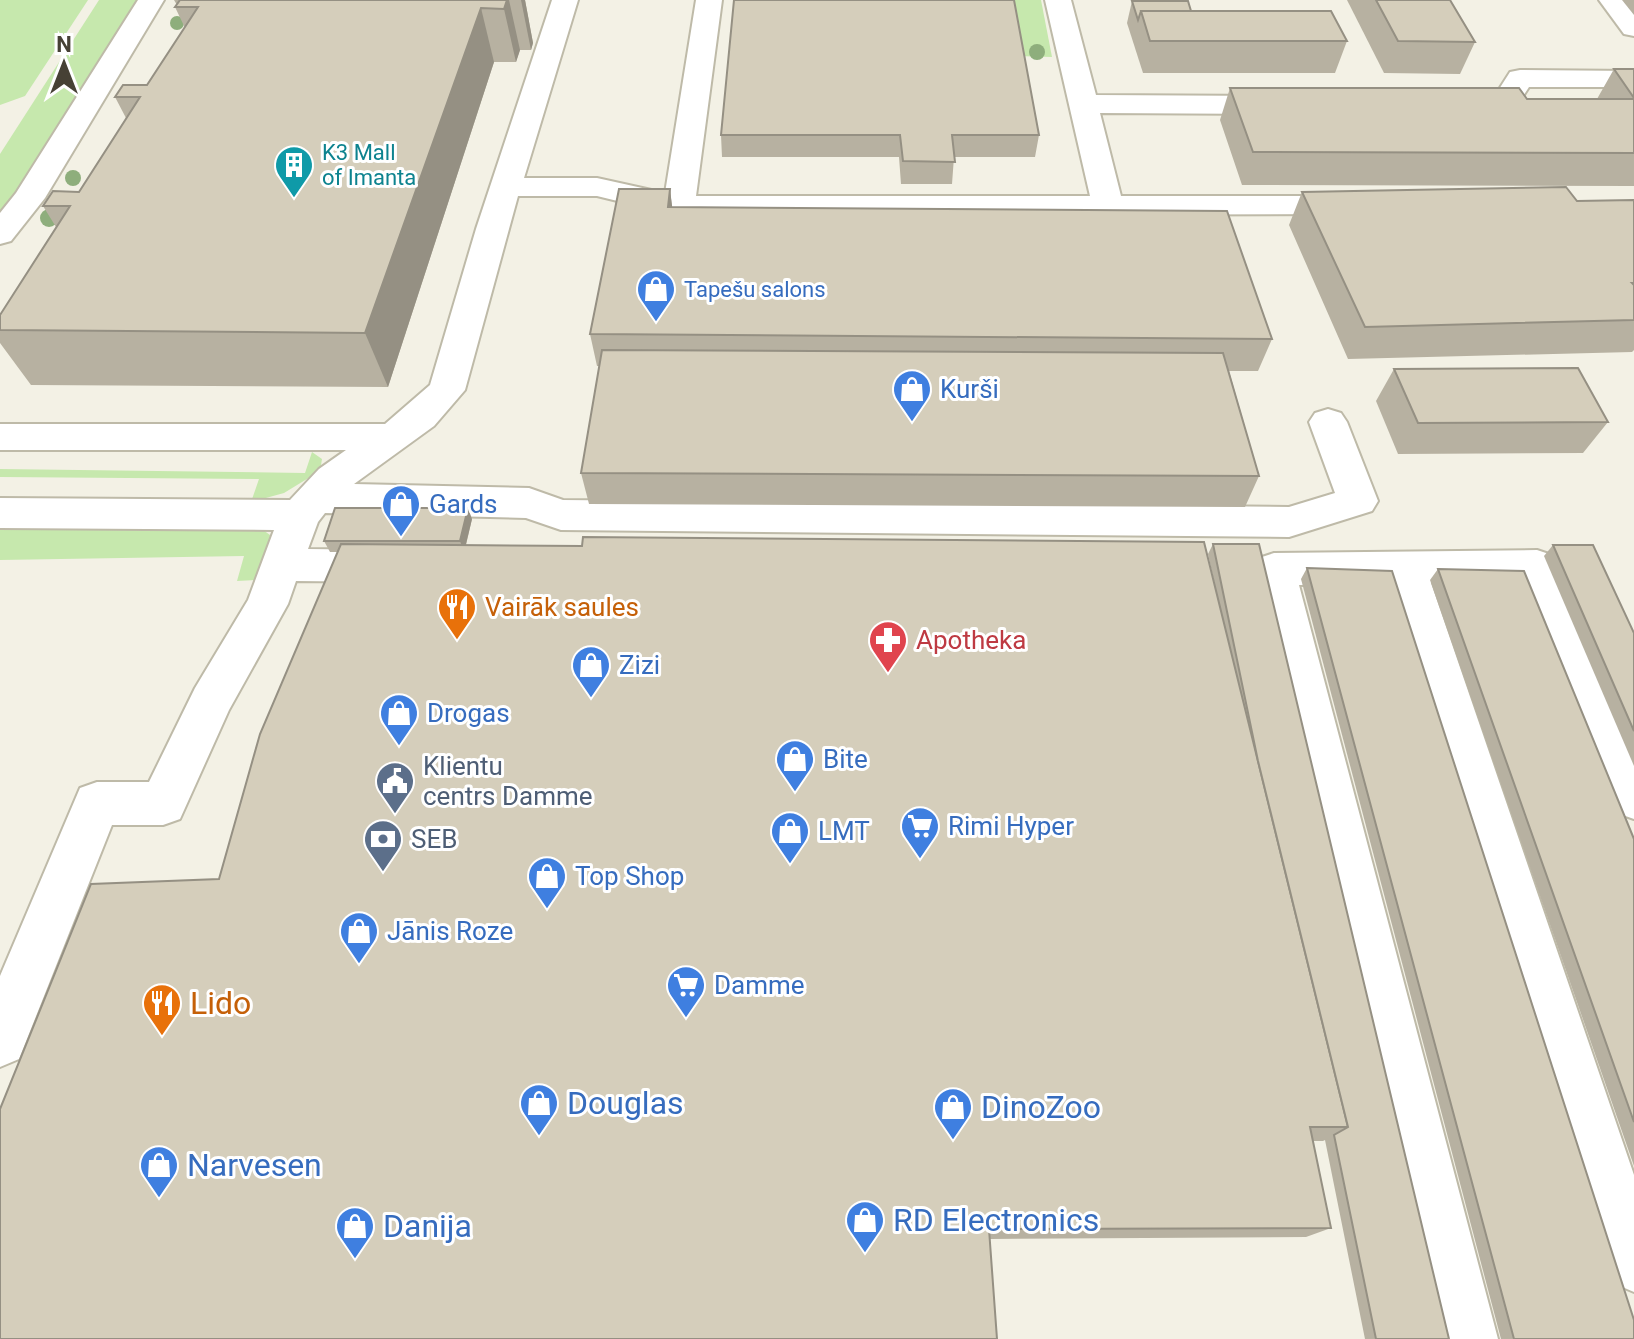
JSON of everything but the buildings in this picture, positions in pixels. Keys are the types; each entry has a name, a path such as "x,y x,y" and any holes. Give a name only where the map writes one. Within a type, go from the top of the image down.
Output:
{"lane":[{"path":"0,234 29,198 151,0"},
{"path":"0,1040 97,803 163,804 211,701 267,604 308,507 333,479 421,417 447,390 492,229 508,187 565,0"},
{"path":"679,206 709,0"},
{"path":"1058,0 1108,205"},
{"path":"1612,0 1634,28"},
{"path":"1441,106 1503,106 1520,78 1634,79"},
{"path":"1083,104 1317,105"},
{"path":"508,187 597,187 679,206 1379,205"},
{"path":"0,513 529,503 561,515 1289,522 1358,501 1328,422"},
{"path":"0,437 394,437"},
{"path":"284,565 424,566"},
{"path":"1467,1339 1274,569 1537,566 1634,798"},
{"path":"1405,567 1634,1262"}],"green space":[{"path":"0,0 88,0 25,96 0,105"},
{"path":"99,0 137,0 0,218 0,154"},
{"path":"1007,0 1041,0 1052,57 1016,56"},
{"path":"312,452 322,459 320,471 284,493 251,502 259,479 0,477 0,469 305,473"},
{"path":"0,525 259,527 270,535 273,544 257,580 237,581 244,556 0,560"}],"place":[{"name":"K3 Mall of Imanta","path":"294,199"},
{"name":"Tapešu salons","path":"656,323"},
{"name":"Kurši","path":"912,423"},
{"name":"Gards","path":"401,538"},
{"name":"Vairāk saules","path":"457,641"},
{"name":"Apotheka","path":"888,674"},
{"name":"Zizi","path":"591,699"},
{"name":"Drogas","path":"399,747"},
{"name":"Bite","path":"795,793"},
{"name":"Klientu centrs Damme","path":"395,815"},
{"name":"Rimi Hyper","path":"920,860"},
{"name":"LMT","path":"790,865"},
{"name":"SEB","path":"383,873"},
{"name":"Top Shop","path":"547,910"},
{"name":"Jānis Roze","path":"359,965"},
{"name":"Damme","path":"686,1019"},
{"name":"Lido","path":"162,1037"},
{"name":"Douglas","path":"539,1137"},
{"name":"DinoZoo","path":"953,1141"},
{"name":"Narvesen","path":"159,1199"},
{"name":"RD Electronics","path":"865,1254"},
{"name":"Danija","path":"355,1260"}]}
